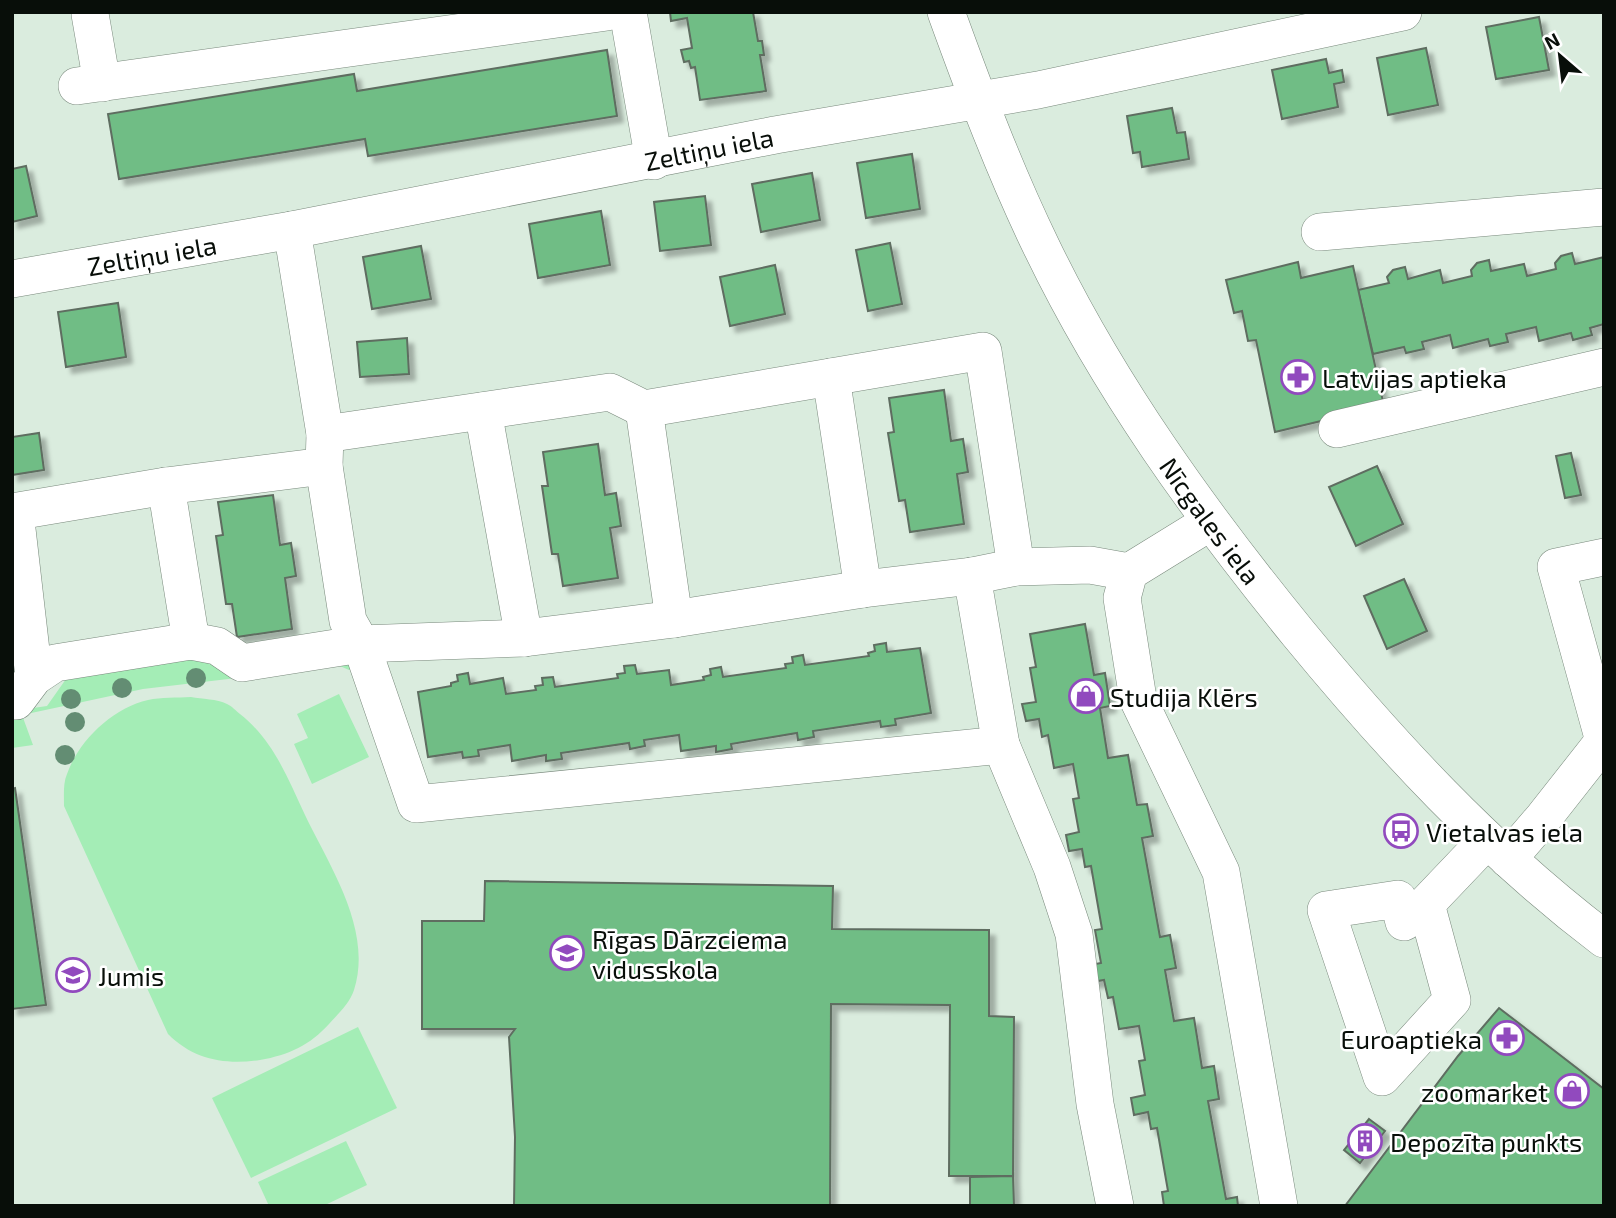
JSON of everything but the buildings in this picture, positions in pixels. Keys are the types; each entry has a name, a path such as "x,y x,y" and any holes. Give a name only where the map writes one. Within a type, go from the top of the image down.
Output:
{"street":[{"path":"90,13 90,85 607,12"},
{"path":"628,12 654,161"},
{"name":"Nīcgales iela","path":"946,12 979,100 1042,248 1117,381 1210,522 1349,695 1497,850 1604,939"},
{"name":"Zeltiņu iela","path":"12,279 292,230 654,161 775,135 1038,90 1403,12"},
{"path":"1320,232 1604,207"},
{"path":"292,230 348,621 360,644 416,804 1001,745"},
{"path":"23,689 14,512 166,486 482,411 610,392 644,409 983,351 1016,567"},
{"path":"1338,429 1604,367"},
{"path":"831,377 863,589"},
{"path":"644,409 674,619"},
{"path":"482,411 524,638"},
{"path":"166,486 191,641"},
{"path":"23,689 55,663 191,641 217,646 242,663 360,644 524,638 972,576 1016,567 1090,565 1129,572 1210,522"},
{"path":"1426,904 1452,1000 1382,1077 1326,909 1398,899 1405,922 1426,904 1497,850 1544,817 1603,741 1556,567 1604,557"},
{"path":"1129,572 1122,598 1138,699 1221,872 1279,1206"},
{"path":"972,576 1001,745 1052,867 1074,934 1095,1104 1115,1206"}],"green space":[{"path":"198,655 347,657 356,664 349,670 340,666 143,689 22,715 33,745 12,748 12,711 47,706 66,679"},
{"path":"339,694 369,757 312,784 294,744 308,738 297,714"},
{"path":"191,697 219,701 231,706 252,725 271,748 337,877 353,922 358,945 358,967 350,999 314,1038 290,1052 271,1058 235,1062 211,1059 188,1050 168,1034 64,806 65,781 72,761 99,727 135,704 153,699"},
{"path":"358,1027 397,1108 251,1178 212,1098"},
{"path":"346,1141 367,1185 323,1206 269,1206 258,1182"}],"place":[{"name":"Latvijas aptieka","path":"1298,377"},
{"name":"Studija Klērs","path":"1086,696"},
{"name":"Vietalvas iela","path":"1401,831"},
{"name":"Rīgas Dārzciema vidusskola","path":"567,953"},
{"name":"Jumis","path":"73,975"},
{"name":"Euroaptieka","path":"1507,1038"},
{"name":"zoomarket","path":"1572,1091"},
{"name":"Depozīta punkts","path":"1365,1141"}]}
